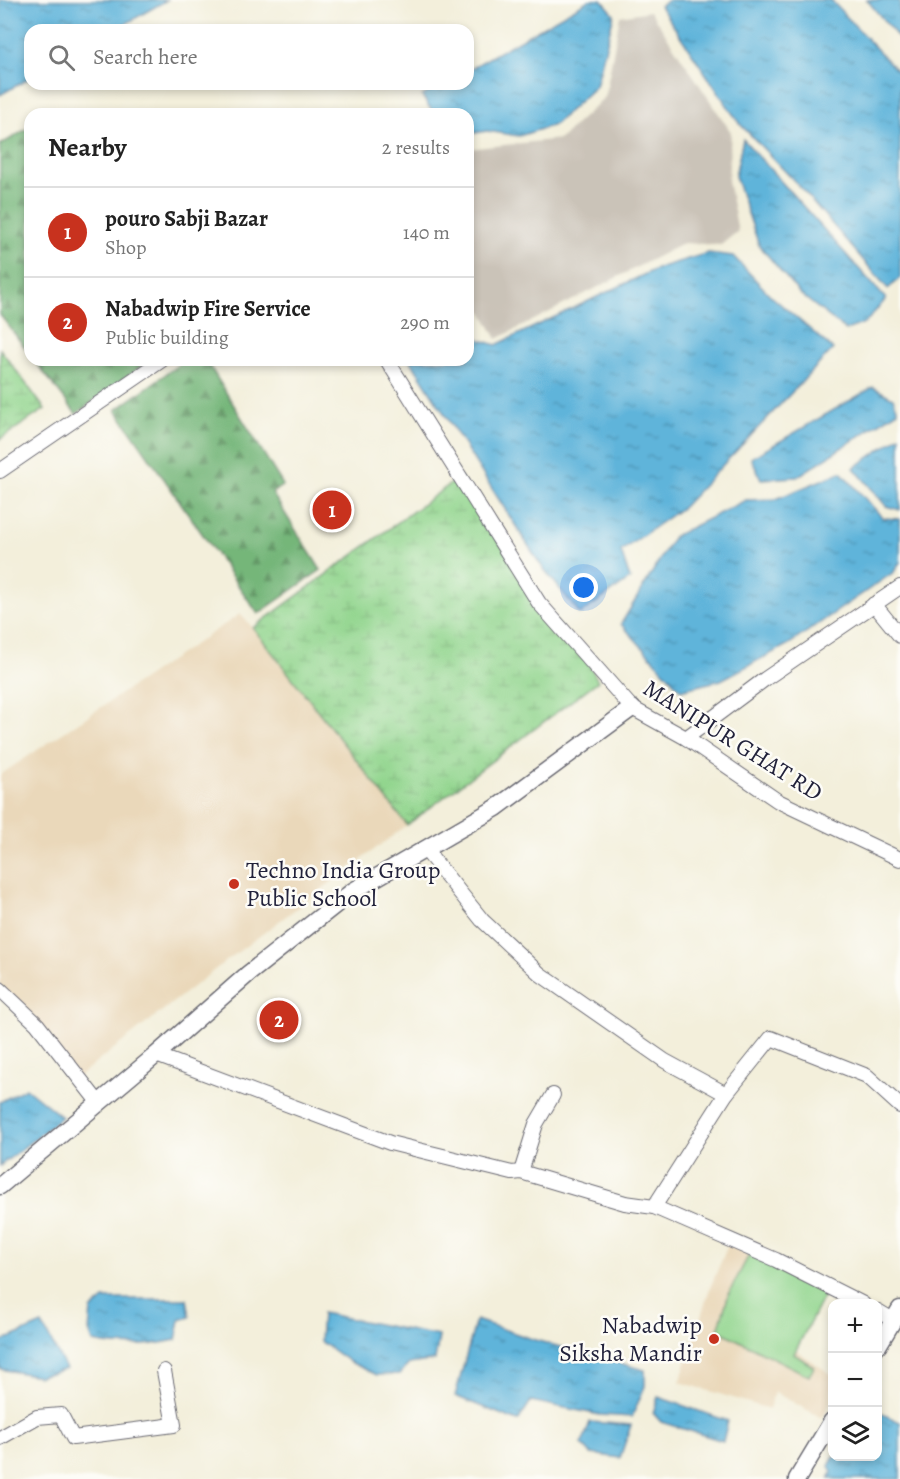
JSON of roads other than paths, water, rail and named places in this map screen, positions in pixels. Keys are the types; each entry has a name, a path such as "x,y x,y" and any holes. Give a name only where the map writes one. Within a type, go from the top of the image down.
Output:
{"street":[{"path":"0,471 153,366"},
{"name":"MANIPUR GHAT RD","path":"391,366 539,603 632,708 686,738 778,801 900,859"},
{"path":"686,738 765,679 900,586"},
{"path":"874,604 900,636"},
{"path":"0,1186 248,974 353,891 496,808 632,708"},
{"path":"425,849 482,920 540,974 665,1061 726,1094"},
{"path":"0,989 37,1024 98,1102"},
{"path":"654,1207 726,1094 771,1038 867,1076 900,1106"},
{"path":"156,1055 390,1143 512,1173 521,1172 625,1203 654,1207 776,1260 853,1299"},
{"path":"521,1172 536,1124 553,1095"},
{"path":"882,1312 897,1315 882,1339"},
{"path":"0,1438 37,1417 61,1415 73,1438 174,1425 164,1371"},
{"path":"797,1479 828,1428"}],"water":[{"path":"0,0 167,0 125,24 24,24 24,81 0,95"},
{"path":"589,0 602,0 614,14 596,86 554,125 519,136 487,131 474,133 474,108 430,108 422,96 432,90 474,90 474,67"},
{"path":"669,0 831,0 900,74 900,278 888,289 801,188 739,123 660,6"},
{"path":"867,0 900,0 900,40"},
{"path":"743,139 886,299 865,323 846,330 800,294 759,245 735,176"},
{"path":"708,253 733,256 771,296 833,349 683,507 621,551 630,579 580,614 540,564 414,366 474,366 474,326 478,339 496,345 658,268"},
{"path":"873,387 893,398 898,411 797,477 761,479 751,458"},
{"path":"900,436 900,510 886,506 854,468"},
{"path":"841,472 883,518 900,519 900,562 894,572 789,644 721,680 681,690 621,624 674,536 746,500 776,499"},
{"path":"26,1088 62,1117 0,1166 0,1102"},
{"path":"104,1299 187,1299 190,1317 180,1320 176,1340 134,1346 93,1342 89,1331 91,1310"},
{"path":"322,1313 439,1336 435,1360 409,1364 400,1374 377,1375 350,1362 320,1341"},
{"path":"476,1320 535,1340 645,1370 645,1386 632,1417 600,1415 531,1401 518,1421 455,1396"},
{"path":"42,1324 66,1369 39,1376 0,1369 0,1342"},
{"path":"658,1397 728,1421 723,1441 661,1422 653,1413"},
{"path":"882,1414 900,1422 900,1479 829,1479 832,1472 829,1466 832,1461 882,1461"},
{"path":"590,1422 631,1425 620,1458 591,1454 582,1444"}],"place":[{"name":"pouro Sabji Bazar","path":"332,510"},
{"name":"Techno India Group Public School","path":"234,884"},
{"name":"Nabadwip Fire Service","path":"279,1020"},
{"name":"Nabadwip Siksha Mandir","path":"714,1339"}]}
